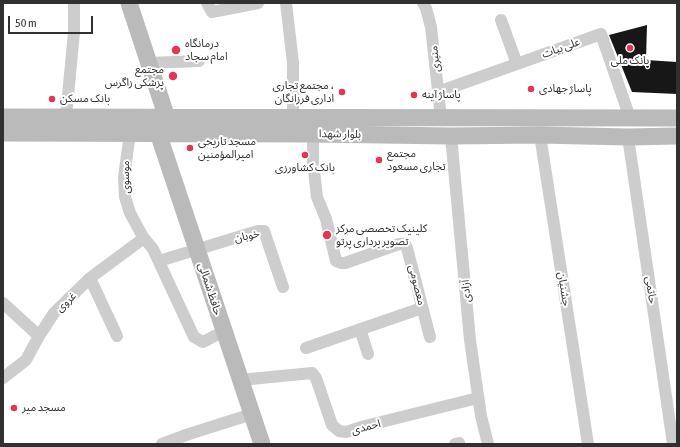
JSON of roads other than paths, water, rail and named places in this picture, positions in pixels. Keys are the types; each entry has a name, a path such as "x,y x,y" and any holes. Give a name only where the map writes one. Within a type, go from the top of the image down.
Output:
{"main road":[{"path":"129,3 167,118 158,133"},
{"name":"بلوار شهدا","path":"3,117 677,118"},
{"name":"بلوار شهدا","path":"3,133 451,136 540,135 628,137 677,136"},
{"name":"حافظ شمالی","path":"158,133 262,444"}],"street":[{"path":"66,117 74,32 74,3"},
{"path":"210,7 258,3"},
{"path":"286,3 293,63 293,118"},
{"name":"منیری","path":"423,3 432,27 441,118"},
{"path":"501,20 517,64"},
{"name":"علی بیات","path":"438,92 601,34 630,118"},
{"path":"149,63 199,61"},
{"name":"موسوی","path":"130,133 124,177 125,197 130,213 144,238 153,249 194,337 203,342 224,331"},
{"name":"معصومی","path":"313,134 313,162 317,197 326,219 336,261 341,264 345,264 399,244 405,244 430,337"},
{"name":"جشنیان","path":"540,135 588,444"},
{"name":"آزادی","path":"451,136 470,340 481,416 488,444"},
{"name":"حاتمی","path":"628,137 673,444"},
{"name":"خوبان","path":"197,249 258,231 264,232 283,287"},
{"name":"غروی","path":"3,378 26,360 54,313 90,278 144,238"},
{"path":"159,261 197,249"},
{"path":"90,278 117,336"},
{"path":"3,303 39,336"},
{"path":"306,348 422,308"},
{"path":"360,329 368,354"},
{"name":"احمدی","path":"240,380 312,373 316,378 332,425 339,431 346,432 478,398"},
{"path":"162,444 252,414"}],"place":[{"name":"بانک ملی","path":"630,48"},
{"name":"درمانگاه امام سجاد","path":"176,50"},
{"name":"مجتمع پزشکی زاگرس","path":"173,76"},
{"name":"پاساژ جهادی","path":"531,89"},
{"name":"مجتمع تجاری ، اداری فرزانگان","path":"342,92"},
{"name":"پاساژ آینه","path":"414,95"},
{"name":"بانک مسکن","path":"52,99"},
{"name":"مسجد تاریخی امیرالمؤمنین","path":"190,148"},
{"name":"بانک کشاورزی","path":"305,155"},
{"name":"مجتمع تجاری مسعود","path":"379,160"},
{"name":"کلینیک تخصصی مرکز تصویر برداری پرتو","path":"327,235"},
{"name":"مسجد میر","path":"14,408"}]}
